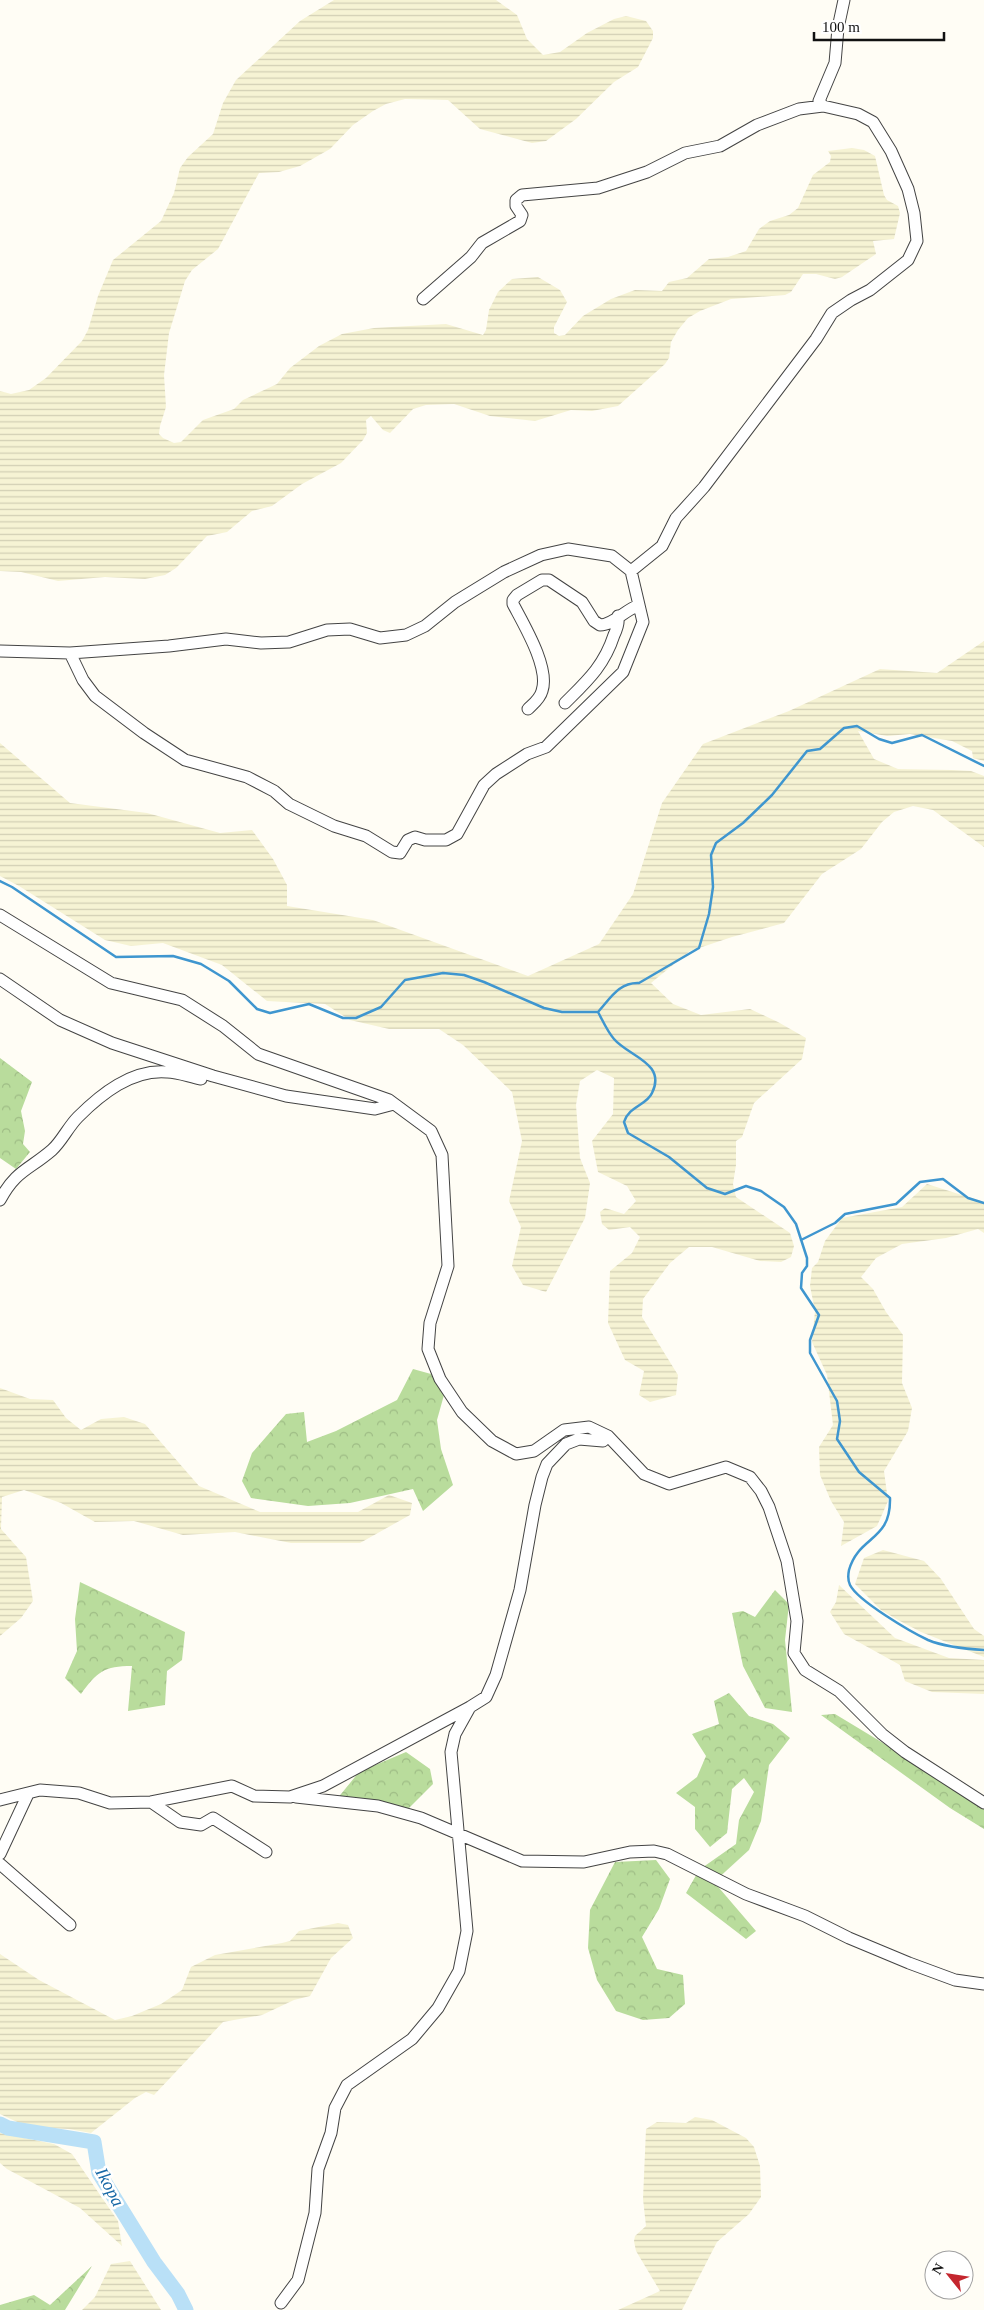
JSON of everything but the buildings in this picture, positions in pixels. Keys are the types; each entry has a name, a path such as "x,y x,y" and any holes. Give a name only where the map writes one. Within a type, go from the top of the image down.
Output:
{"street":[{"path":"823,106 818,101 835,63 838,28 844,0"},
{"path":"423,299 471,257 482,243 520,221 522,215 516,206 516,200 522,195 598,188 647,172 684,152 720,146 757,126 799,109 823,106 858,114 873,122 891,151 908,189 914,213 916,241 908,260 870,290 851,300 832,314 816,339 704,487 676,518 662,546 631,571"},
{"path":"0,650 70,653 169,646 226,639 261,643 289,642 327,630 350,629 380,638 406,635 426,626 455,602 504,572 541,555 568,549 612,556 631,571 643,622 624,672 546,747 527,754 496,774 484,785 457,834 446,840 425,840 415,837 408,840 400,854 392,852 366,836 334,826 289,804 274,791 247,777 185,760 144,733 95,696 83,680 70,653"},
{"path":"528,710 543,690 544,678 536,649 513,604 513,600 517,595 542,580 549,580 582,602 594,621 600,625 606,625 628,608 639,604"},
{"path":"565,703 600,667 608,654 619,622 618,616"},
{"path":"0,915 111,983 182,1000 223,1026 258,1054 389,1100 431,1131 442,1155 448,1266 430,1323 428,1349 440,1379 462,1412 492,1441 516,1454 534,1451 564,1430 589,1427 608,1436 644,1474 669,1484 726,1466 750,1477 761,1491 769,1507 787,1561 797,1621 794,1652 805,1670 839,1691 882,1734 905,1752 984,1803"},
{"path":"0,979 60,1020 112,1043 213,1076 286,1096 375,1109 394,1104"},
{"path":"0,1200 7,1186 22,1170 52,1150 77,1118 110,1090 142,1073 168,1072 202,1079 213,1076"},
{"path":"290,1797 323,1786 486,1697 496,1675 520,1590 535,1506 547,1464 566,1444 578,1439 603,1441 608,1436"},
{"path":"282,2303 298,2280 315,2213 318,2169 331,2133 335,2108 347,2085 412,2039 438,2008 459,1971 467,1931 451,1752 455,1734 470,1707"},
{"path":"0,1800 40,1790 79,1793 110,1803 151,1802 232,1786 254,1796 290,1797 378,1806 421,1818 522,1861 584,1862 630,1852 654,1851 667,1854 746,1894 805,1916 849,1938 909,1963 955,1980 984,1984"},
{"path":"0,1854 28,1794"},
{"path":"151,1802 180,1822 201,1826 213,1818 266,1852"},
{"path":"0,1864 70,1925"}],"shaded area":[{"path":"334,0 496,0 517,15 527,39 543,55 560,52 587,33 614,19 626,16 646,21 653,31 653,38 638,67 614,82 576,119 546,141 532,143 480,129 448,100 405,99 386,104 373,111 353,125 330,149 300,166 279,172 259,173 218,249 192,270 185,281 169,333 164,375 166,407 159,434 174,443 181,442 203,420 234,409 243,400 277,384 290,368 319,346 342,334 374,328 446,324 483,335 486,330 489,310 498,292 512,279 538,277 560,290 567,302 554,327 554,333 559,336 565,335 583,316 611,299 635,290 662,291 669,282 687,278 709,259 728,257 746,251 759,229 770,221 789,215 798,208 813,175 830,162 831,156 828,151 852,148 864,150 875,156 884,195 887,200 898,206 900,213 894,239 873,241 876,254 842,277 835,279 816,274 803,274 791,292 785,295 731,299 700,311 688,318 671,342 669,358 665,364 618,406 592,411 571,410 535,421 490,416 454,404 426,405 413,409 390,433 383,430 371,416 366,420 367,433 363,440 341,463 302,484 272,506 252,511 227,532 207,536 176,568 165,575 145,579 105,577 58,581 21,572 0,571 0,391 11,394 29,390 46,378 82,341 88,330 98,296 113,260 161,221 174,193 180,168 188,157 213,134 223,103 236,80 300,21"},
{"path":"984,641 984,761 973,758 972,751 952,741 910,734 887,736 858,731 874,759 898,769 971,771 984,776 984,847 933,810 913,806 894,812 882,822 861,849 822,874 784,923 690,951 651,983 673,1004 701,1015 750,1009 806,1038 802,1059 754,1103 742,1137 736,1141 736,1165 733,1184 736,1197 790,1233 794,1246 791,1257 781,1262 760,1261 712,1247 689,1247 670,1263 643,1299 642,1317 678,1375 676,1395 650,1402 639,1395 644,1371 625,1360 608,1323 610,1271 632,1253 640,1237 630,1227 609,1230 602,1224 600,1212 605,1208 624,1214 636,1201 627,1186 598,1172 592,1141 613,1114 614,1078 597,1070 580,1081 576,1105 580,1158 590,1183 585,1218 546,1292 523,1285 512,1266 521,1227 509,1201 522,1141 512,1092 463,1045 439,1029 389,1029 350,1020 325,1004 267,1001 222,965 163,943 131,946 105,940 0,876 0,743 70,803 147,813 220,833 252,830 273,859 287,885 287,906 373,920 528,976 599,944 633,894 662,803 703,744 789,711 880,669 937,673"},
{"path":"927,1184 984,1202 984,1233 978,1229 946,1238 902,1244 876,1258 861,1277 873,1289 886,1312 903,1335 902,1383 912,1408 908,1431 884,1471 888,1501 877,1526 841,1546 844,1522 831,1501 820,1475 819,1447 833,1425 827,1375 812,1342 815,1311 810,1286 812,1268 818,1262 825,1241 842,1218 902,1207"},
{"path":"0,1388 30,1399 53,1400 66,1418 81,1430 101,1419 124,1417 145,1424 199,1486 260,1512 358,1512 389,1495 412,1503 410,1515 360,1543 291,1543 235,1532 183,1535 134,1521 95,1522 61,1503 24,1490 2,1497 1,1529 26,1557 33,1601 21,1618 0,1636"},
{"path":"883,1550 924,1561 941,1579 974,1629 984,1636 984,1657 921,1632 898,1620 881,1610 855,1584 864,1558"},
{"path":"839,1585 895,1638 949,1658 984,1660 984,1694 932,1692 905,1681 900,1665 844,1634 830,1612 836,1602"},
{"path":"338,1923 348,1925 353,1938 331,1958 310,1996 294,2000 262,2015 223,2022 154,2095 146,2092 135,2098 91,2133 69,2129 28,2127 0,2114 0,1954 39,1980 115,2020 132,2016 161,2004 182,1990 191,1967 215,1955 290,1941 299,1931"},
{"path":"695,2117 712,2120 746,2138 754,2147 760,2166 761,2197 749,2214 717,2242 682,2310 618,2310 660,2291 636,2251 634,2241 635,2236 646,2226 643,2199 646,2129 657,2122 686,2123"},
{"path":"0,2133 54,2144 72,2154 118,2221 122,2246 80,2208 7,2169 0,2163"},
{"path":"130,2261 161,2310 82,2310 95,2297 111,2264"}],"green space":[{"path":"0,1058 32,1082 21,1111 25,1131 23,1144 30,1152 16,1169 0,1158"},
{"path":"413,1369 431,1374 444,1395 437,1420 441,1449 453,1485 423,1511 413,1489 350,1503 308,1506 251,1498 242,1481 252,1453 286,1414 304,1412 307,1442 336,1431 397,1400"},
{"path":"80,1582 185,1632 182,1660 167,1671 165,1705 128,1711 132,1666 114,1667 102,1672 92,1680 81,1694 65,1678 77,1651 75,1619"},
{"path":"775,1590 789,1604 785,1640 792,1712 765,1708 743,1666 732,1613 743,1611 755,1617"},
{"path":"729,1693 749,1716 773,1724 790,1738 769,1765 761,1821 749,1850 714,1882 756,1931 746,1939 686,1893 699,1870 736,1844 739,1820 754,1792 744,1778 732,1789 727,1833 710,1847 695,1829 695,1807 676,1793 697,1777 706,1756 692,1734 719,1724 714,1701"},
{"path":"835,1714 984,1804 984,1829 950,1808 821,1715"},
{"path":"406,1752 430,1769 433,1784 405,1812 337,1799 359,1772"},
{"path":"656,1860 670,1879 659,1909 642,1937 657,1969 683,1975 685,2004 669,2018 643,2020 616,2011 597,1980 588,1948 590,1910 615,1862"},
{"path":"92,2266 65,2310 0,2310 0,2305 34,2295 50,2305"}],"waterway":[{"path":"0,881 12,887 116,957 173,956 201,964 229,981 257,1009 270,1013 309,1004 343,1018 356,1018 381,1007 405,980 443,973 464,975 544,1008 562,1012 598,1012 620,988 632,983 639,983 699,948 709,914 713,887 711,855 716,843 743,823 772,795 807,751 820,749 844,728 857,726 879,739 892,743 922,735 984,766"},
{"path":"598,1012 614,1039 644,1061 654,1074 655,1083 650,1097 626,1117 624,1122 628,1133 669,1157 707,1188 725,1194 746,1186 761,1191 784,1207 796,1224 807,1258 807,1266 802,1273 801,1288 819,1315 810,1340 810,1353 837,1401 840,1421 837,1439 859,1472 890,1498 889,1512 885,1523 854,1559 849,1572 850,1585 855,1592 874,1607 928,1640 948,1646 984,1650"},
{"path":"801,1240 835,1223 845,1214 896,1204 920,1182 943,1179 968,1198 984,1203"},
{"name":"Ikopa","path":"0,2124 8,2128 94,2142 99,2173 154,2262 178,2294 186,2310"}]}
